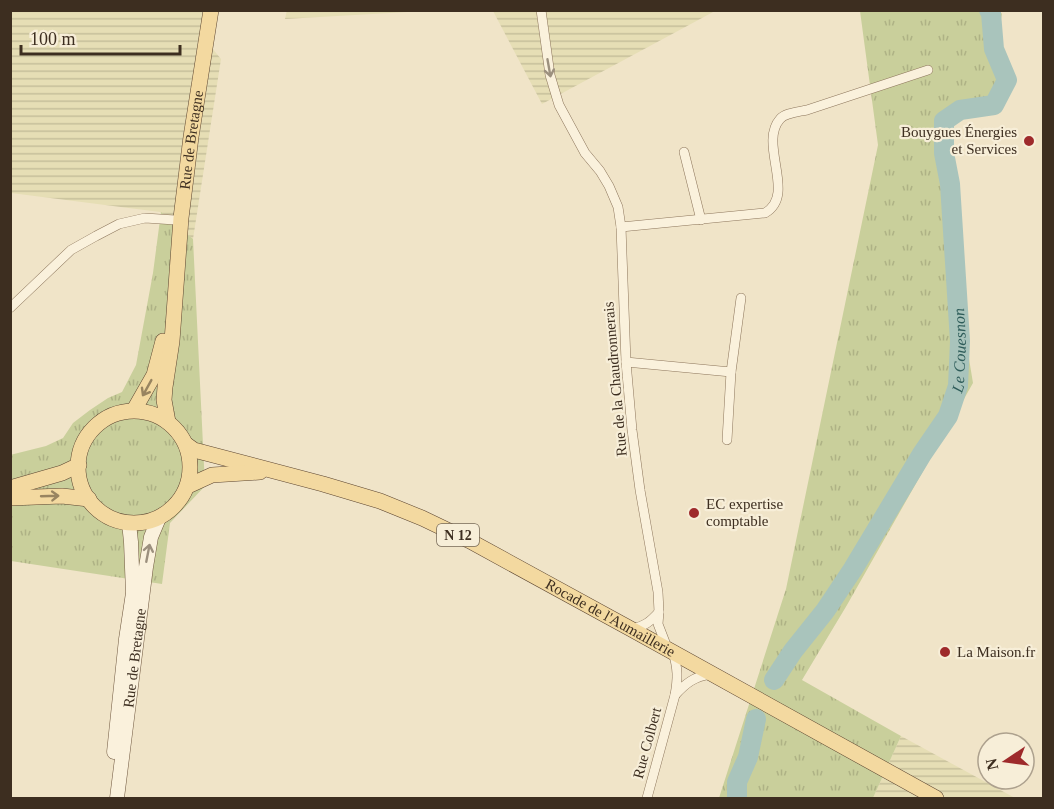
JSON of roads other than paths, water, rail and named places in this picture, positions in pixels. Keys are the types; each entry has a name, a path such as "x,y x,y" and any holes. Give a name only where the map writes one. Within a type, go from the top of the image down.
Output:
{"main road":[{"name":"Rue de Bretagne","path":"168,422 164,400 172,341 181,218 211,10"},
{"name":"Rue de Bretagne","path":"134,410 154,375 169,321 177,271"},
{"path":"134,410 154,414 168,422 187,445 190,458 191,472 188,486 177,505 159,518 144,523 129,523 113,519 99,511 88,499 79,475 82,446 91,431 103,420 118,413 134,410"},
{"name":"Rocade de l'Aumaillerie","path":"187,445 194,450 380,501 422,518 470,541 631,628 936,798"},
{"path":"10,488 62,473 79,465"},
{"name":"Rocade de l'Aumaillerie","path":"188,486 212,475 272,471"},
{"path":"10,498 62,496 88,499"},
{"name":"Rue de Bretagne","path":"117,798 146,567 151,537 159,518"},
{"name":"Rue de Bretagne","path":"108,798 133,593 129,523"}],"street":[{"name":"Rue de la Chaudronnerais","path":"541,10 550,75 559,105 585,153 609,186 618,207 632,430 658,592 658,624 671,651"},
{"path":"621,227 765,213 775,204 778,188 772,137 779,120 786,115 928,70"},
{"path":"684,152 701,220"},
{"path":"10,308 71,250 96,236 119,224 145,218 175,220 181,218"},
{"path":"726,440 741,298"},
{"path":"626,362 732,372"},
{"path":"631,628 650,622 659,612"},
{"name":"Rue Colbert","path":"647,798 675,695 678,676 671,651"},
{"name":"Rue Colbert","path":"675,695 686,683 711,673"}],"waterway":[{"name":"Le Couesnon","path":"774,680 853,569 922,454 948,416 958,386 960,341 950,184 944,153 944,121 960,110 994,105 1007,80 994,49 989,10"},
{"name":"Le Couesnon","path":"737,798 737,782 748,757 756,719"}],"place":[{"name":"Bouygues Énergies et Services","path":"1029,141"},
{"name":"EC expertise comptable","path":"694,513"},
{"name":"La Maison.fr","path":"945,652"}]}
